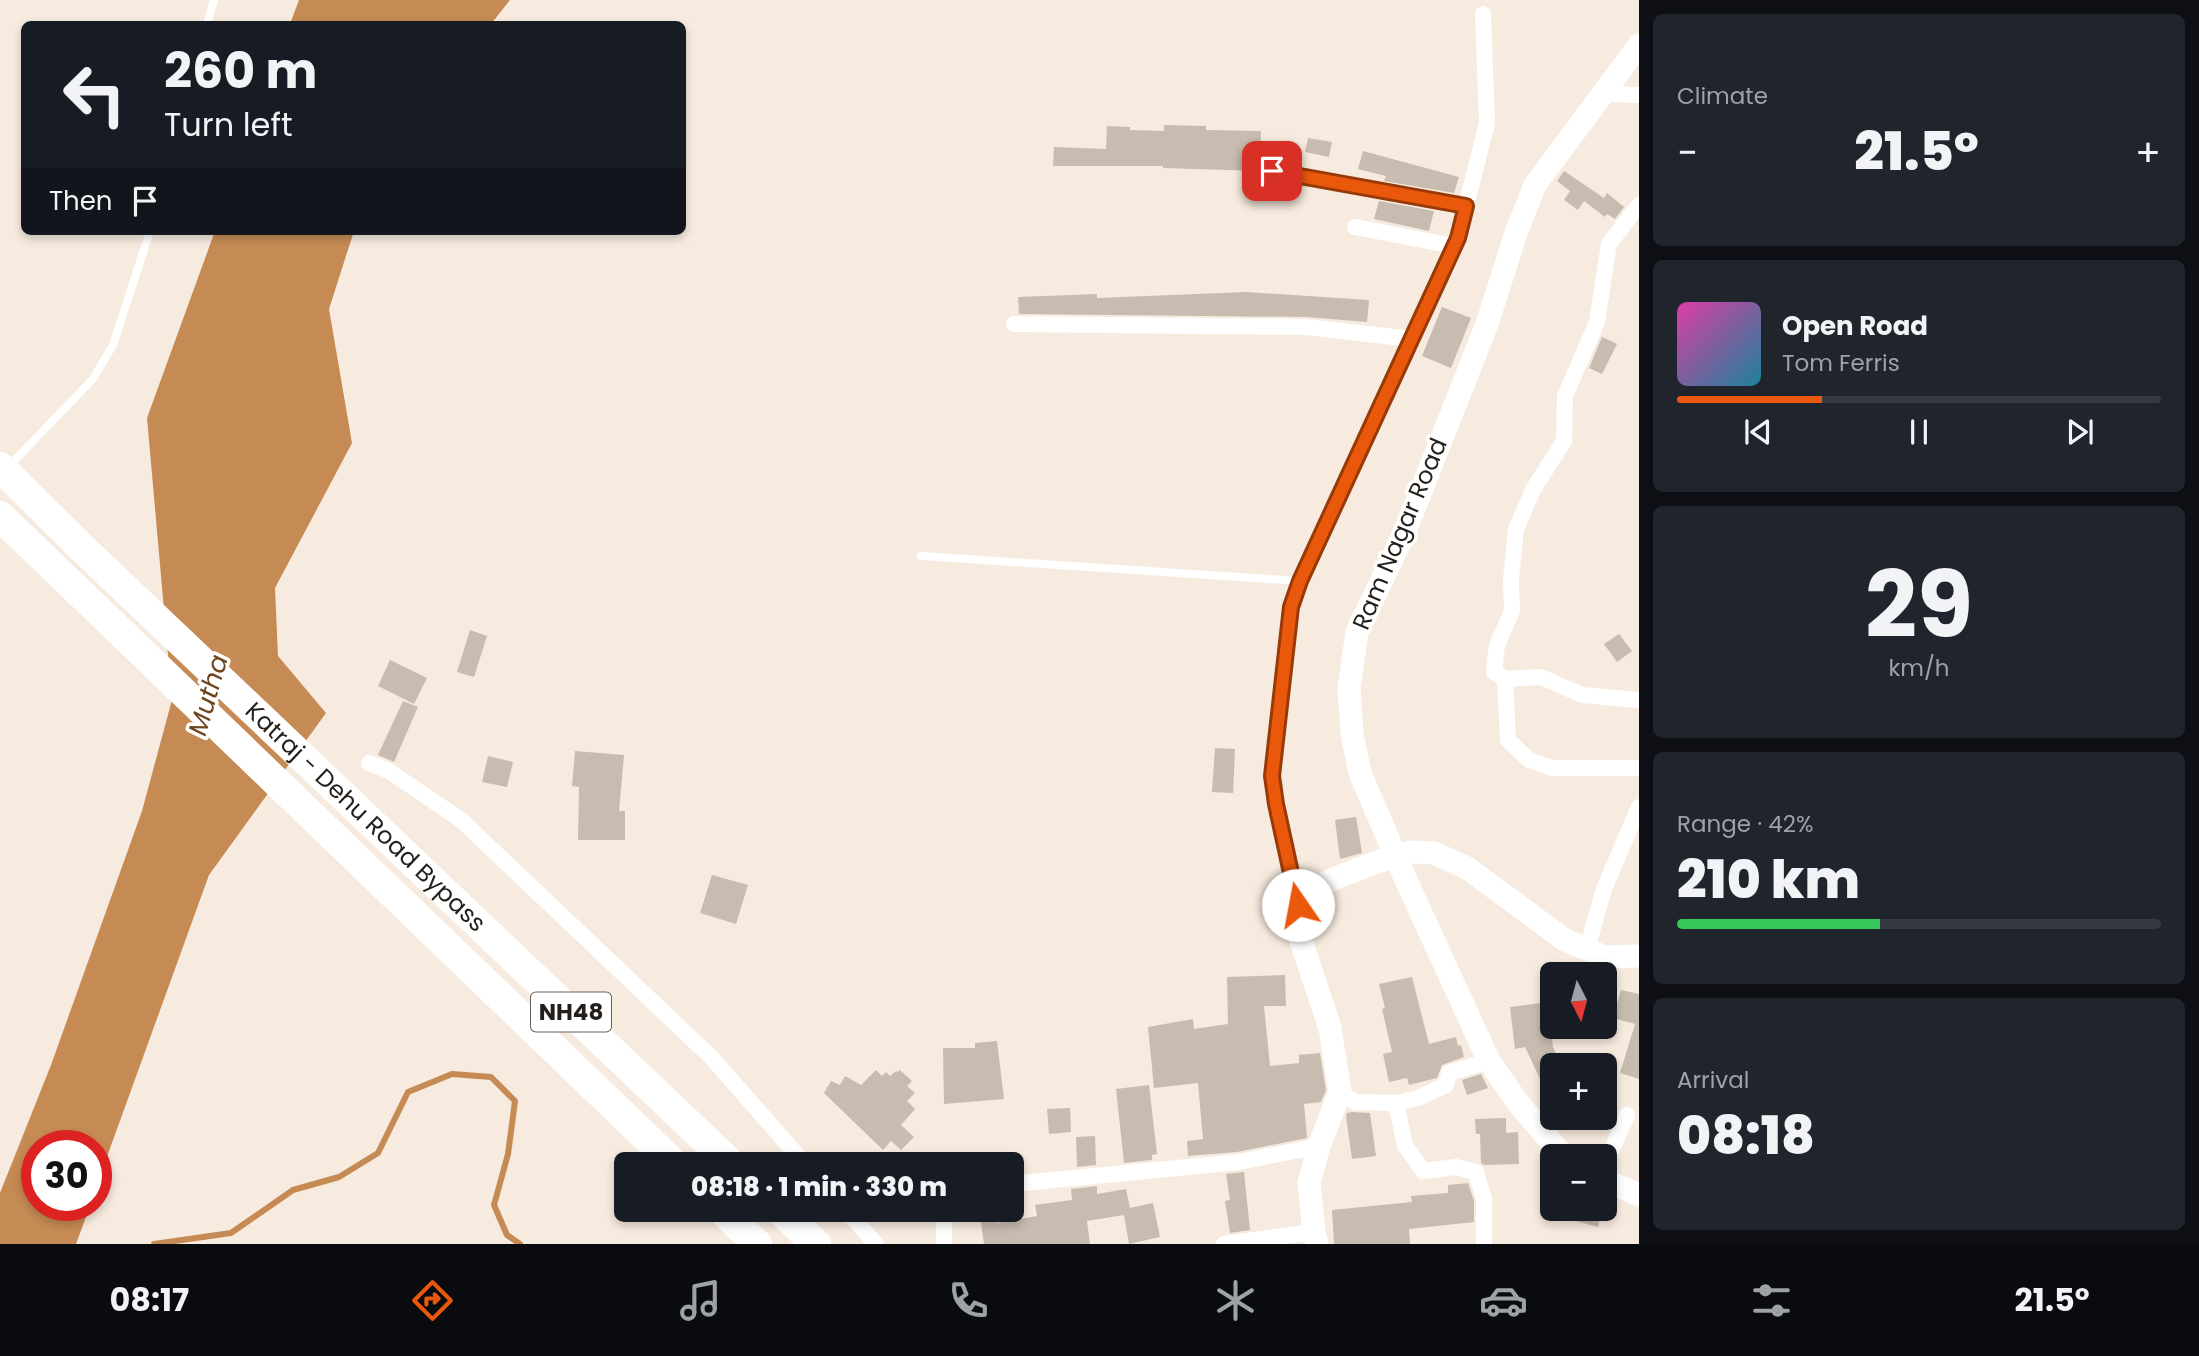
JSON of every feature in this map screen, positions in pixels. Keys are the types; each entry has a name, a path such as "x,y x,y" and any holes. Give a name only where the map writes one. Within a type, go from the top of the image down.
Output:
{"highway":[{"name":"Katraj - Dehu Road Bypass","path":"2,469 718,1152"},
{"name":"Katraj - Dehu Road Bypass","path":"4,522 662,1152"},
{"path":"734,1222 757,1244"},
{"path":"793,1222 816,1244"}],"street":[{"path":"1224,1244 1315,1238 1309,1183 1319,1146 1340,1092 1330,1028 1301,941 1298,905 1272,776 1291,607 1300,581 1454,246 1487,123 1483,14"},
{"name":"Ram Nagar Road","path":"1553,1144 1518,1103 1489,1060 1396,855 1360,773 1352,734 1349,688 1357,632 1404,534 1487,324 1517,230 1535,184 1639,45"},
{"path":"1604,94 1639,95"},
{"path":"1272,171 1466,206"},
{"path":"1639,205 1609,244 1597,322 1565,396 1564,441 1534,488 1516,529 1511,579 1512,611 1497,645 1494,672 1504,680 1541,677 1582,695 1639,700"},
{"path":"1355,227 1454,246"},
{"path":"1014,324 1307,327 1410,339"},
{"path":"1504,680 1508,740 1529,760 1552,768 1639,768"},
{"path":"369,763 389,771 470,830 712,1058 794,1152"},
{"path":"1587,949 1604,889 1639,807"},
{"path":"1298,905 1330,880 1396,855 1412,852 1434,853 1467,868 1565,940 1605,957 1639,956"},
{"path":"1340,1092 1355,1102 1395,1103 1418,1098 1446,1085 1449,1073 1489,1060"},
{"path":"1395,1103 1405,1145 1423,1171 1456,1167 1476,1172 1484,1199 1484,1244"},
{"path":"1614,1144 1627,1115"},
{"path":"1024,1183 1239,1162 1319,1146"},
{"path":"1617,1185 1639,1195"},
{"path":"857,1222 876,1244"},
{"path":"944,1222 944,1244"}],"lane":[{"path":"208,21 214,0"},
{"path":"2,469 93,379 113,345 149,235"},
{"path":"921,556 1300,581"}],"water":[{"path":"299,0 510,0 493,21 291,21"},
{"name":"Mutha","path":"214,235 353,235 329,309 352,443 275,588 278,656 326,713 209,875 112,1143 112,1130 25,1130 142,811 172,700 147,418"},
{"path":"21,1140 21,1221 84,1221 76,1244 0,1244 0,1193"}],"building":[{"path":"1164,125 1206,126 1206,130 1261,131 1260,171 1163,166 1053,166 1054,147 1106,149 1107,126 1164,131"},
{"path":"1308,138 1332,142 1329,157 1305,152"},
{"path":"1363,151 1459,177 1454,193 1384,181 1386,176 1358,169"},
{"path":"1564,171 1604,198 1607,193 1624,207 1615,219 1607,214 1605,217 1584,201 1578,210 1564,200 1570,191 1557,181"},
{"path":"1379,201 1434,211 1429,231 1374,219"},
{"path":"1246,292 1369,300 1367,322 1307,317 1019,314 1018,297 1097,294 1097,298"},
{"path":"1442,307 1471,318 1451,368 1422,356"},
{"path":"1602,337 1617,344 1602,374 1589,368"},
{"path":"470,630 487,636 474,677 457,672"},
{"path":"1619,634 1632,651 1617,662 1604,644"},
{"path":"390,660 427,678 414,704 378,686"},
{"path":"403,701 418,707 394,762 378,755"},
{"path":"1215,748 1235,749 1233,793 1212,792"},
{"path":"575,751 624,755 619,811 625,811 625,840 578,840 579,787 572,786"},
{"path":"488,756 513,762 507,787 482,782"},
{"path":"1356,817 1362,853 1340,859 1335,820"},
{"path":"712,875 748,885 736,924 700,913"},
{"path":"1285,975 1286,1006 1264,1006 1270,1066 1299,1063 1299,1055 1320,1053 1326,1090 1321,1102 1304,1104 1307,1138 1237,1152 1188,1156 1187,1141 1203,1139 1198,1083 1154,1088 1148,1027 1193,1019 1194,1029 1228,1024 1227,977"},
{"path":"1412,977 1429,1044 1456,1037 1464,1057 1442,1065 1437,1078 1409,1085 1407,1078 1389,1082 1383,1054 1392,1052 1379,984"},
{"path":"1621,990 1639,994 1639,1079 1620,1073 1635,1024 1617,1019"},
{"path":"1540,1003 1540,1040 1552,1040 1556,1053 1540,1053 1540,1079 1525,1047 1515,1049 1510,1007"},
{"path":"997,1041 1004,1099 944,1104 943,1048 975,1048 975,1043"},
{"path":"876,1070 882,1076 886,1072 890,1076 900,1070 912,1081 907,1086 915,1093 907,1101 915,1109 901,1125 914,1137 901,1150 891,1141 883,1150 824,1093 831,1081 840,1085 845,1076 861,1085"},
{"path":"1481,1074 1488,1088 1467,1095 1462,1080"},
{"path":"1149,1085 1157,1154 1152,1155 1152,1160 1124,1163 1116,1089"},
{"path":"1070,1108 1071,1132 1049,1134 1047,1109"},
{"path":"1352,1112 1370,1113 1376,1156 1352,1159 1346,1116"},
{"path":"1506,1118 1506,1133 1518,1132 1519,1164 1484,1165 1481,1163 1480,1134 1476,1134 1475,1119"},
{"path":"1095,1136 1096,1165 1077,1167 1076,1137"},
{"path":"1244,1172 1250,1230 1230,1233 1225,1201 1230,1200 1226,1174"},
{"path":"1468,1183 1474,1201 1474,1222 1409,1229 1410,1244 1334,1244 1332,1210 1412,1202 1411,1196 1448,1193 1448,1185"},
{"path":"1097,1186 1097,1194 1126,1189 1130,1208 1153,1203 1160,1237 1129,1244 1124,1215 1087,1221 1090,1244 984,1244 981,1222 1024,1222 1024,1218 1037,1216 1035,1205 1072,1200 1071,1189"},
{"path":"1575,1221 1599,1221 1598,1227"}],"waterway":[{"path":"154,1244 231,1233 293,1190 339,1177 378,1153 408,1092 452,1074 491,1077 515,1101 508,1154 494,1205 507,1235 520,1244"}],"route":[{"path":"1272,171 1466,206 1458,238 1300,581 1291,607 1272,776 1298,905"}]}
